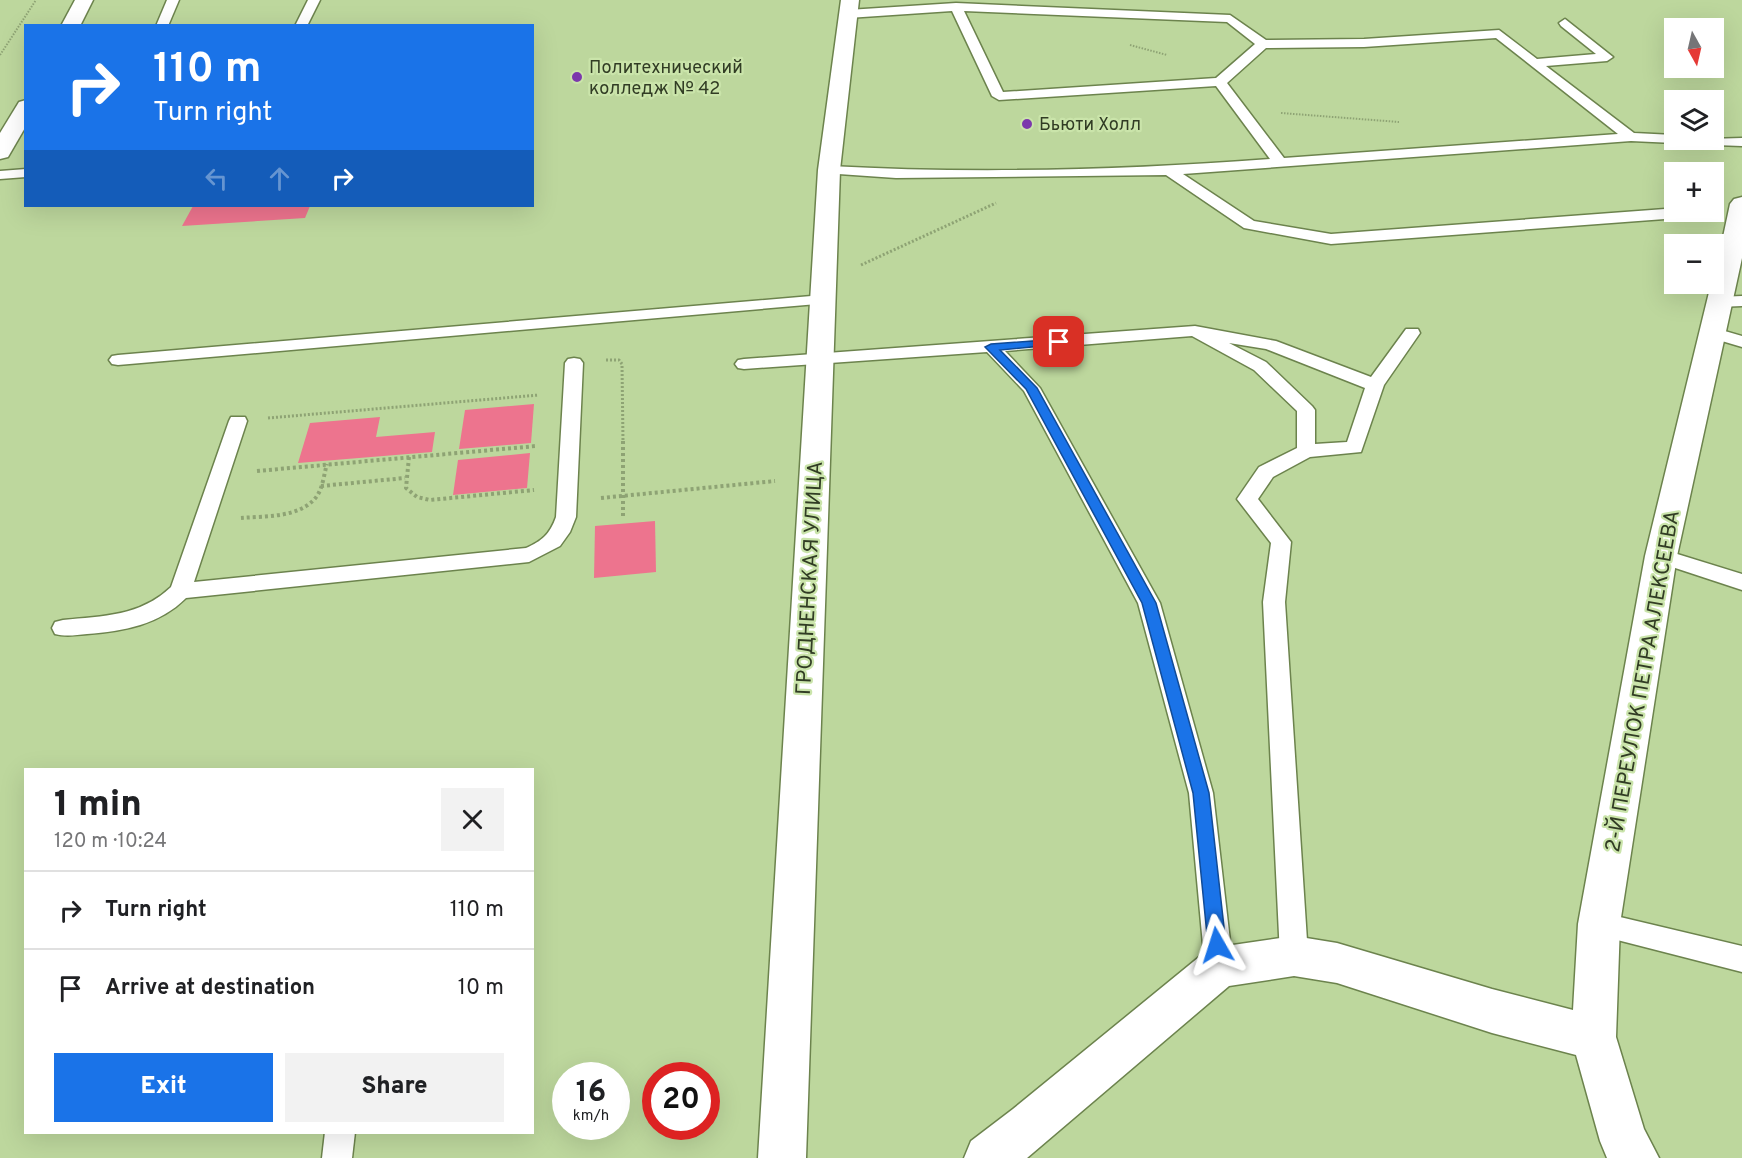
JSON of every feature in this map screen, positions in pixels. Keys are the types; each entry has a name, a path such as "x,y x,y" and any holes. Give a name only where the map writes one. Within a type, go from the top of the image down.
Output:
{"street":[{"path":"71,24 84,0"},
{"name":"ГРОДНЕНСКАЯ УЛИЦА","path":"782,1158 829,170 849,7"},
{"path":"0,152 24,110"},
{"name":"2-Й ПЕРЕУЛОК ПЕТРА АЛЕКСЕЕВА","path":"1635,1158 1624,1141 1594,1037 1599,924 1661,556 1728,319 1742,204"},
{"path":"988,1158 1030,1126 1220,967 1294,956 1336,963 1492,1011 1594,1037"}],"lane":[{"path":"163,24 173,0"},
{"path":"302,24 314,0"},
{"path":"849,7 956,8 1230,19 1263,44 1364,43 1499,34 1631,137"},
{"path":"956,8 999,96 1220,82 1263,44"},
{"path":"1534,63 1607,57 1565,23"},
{"path":"1220,82 1279,162"},
{"path":"829,170 896,174 1169,171 1631,137 1664,139"},
{"path":"1724,141 1742,142"},
{"path":"1169,171 1249,225 1331,239 1664,214"},
{"path":"0,175 24,173"},
{"path":"118,360 824,291"},
{"path":"744,364 1195,331 1270,345 1375,385"},
{"path":"1195,331 1260,366 1306,410 1306,451"},
{"path":"1294,956 1274,602 1281,542 1246,499 1266,472 1306,451 1354,448 1375,385 1412,333"},
{"path":"991,347 1031,388 1149,603 1201,793 1220,967"},
{"path":"180,591 529,555 549,546 561,535 566,518 574,363"},
{"path":"63,628 148,616 170,603 180,591 238,421"},
{"path":"1661,556 1742,582"},
{"path":"1599,924 1742,959"},
{"path":"338,1158 340,1134"}],"path":[{"path":"0,55 36,0"},
{"path":"824,291 1000,201"},
{"path":"574,363 619,360 622,364 622,517"},
{"path":"238,421 572,392"},
{"path":"220,474 570,442"},
{"path":"409,457 405,478 406,488 410,493 430,500 567,494 622,496 758,483"},
{"path":"204,521 283,514 301,508 311,502 321,486 327,464"},
{"path":"321,486 405,478"}],"shaded area":[{"path":"192,207 310,207 305,218 182,226"},
{"path":"534,404 531,443 459,449 465,410"},
{"path":"380,417 376,437 435,432 432,452 298,463 310,423"},
{"path":"530,453 527,488 453,495 458,460"},
{"path":"655,521 656,572 594,578 595,526"}],"place":[{"name":"Политехнический колледж № 42","path":"577,77"},
{"name":"Бьюти Холл","path":"1027,124"}],"route":[{"path":"1059,342 991,347 1031,388 1149,603 1201,793 1217,945"}]}
